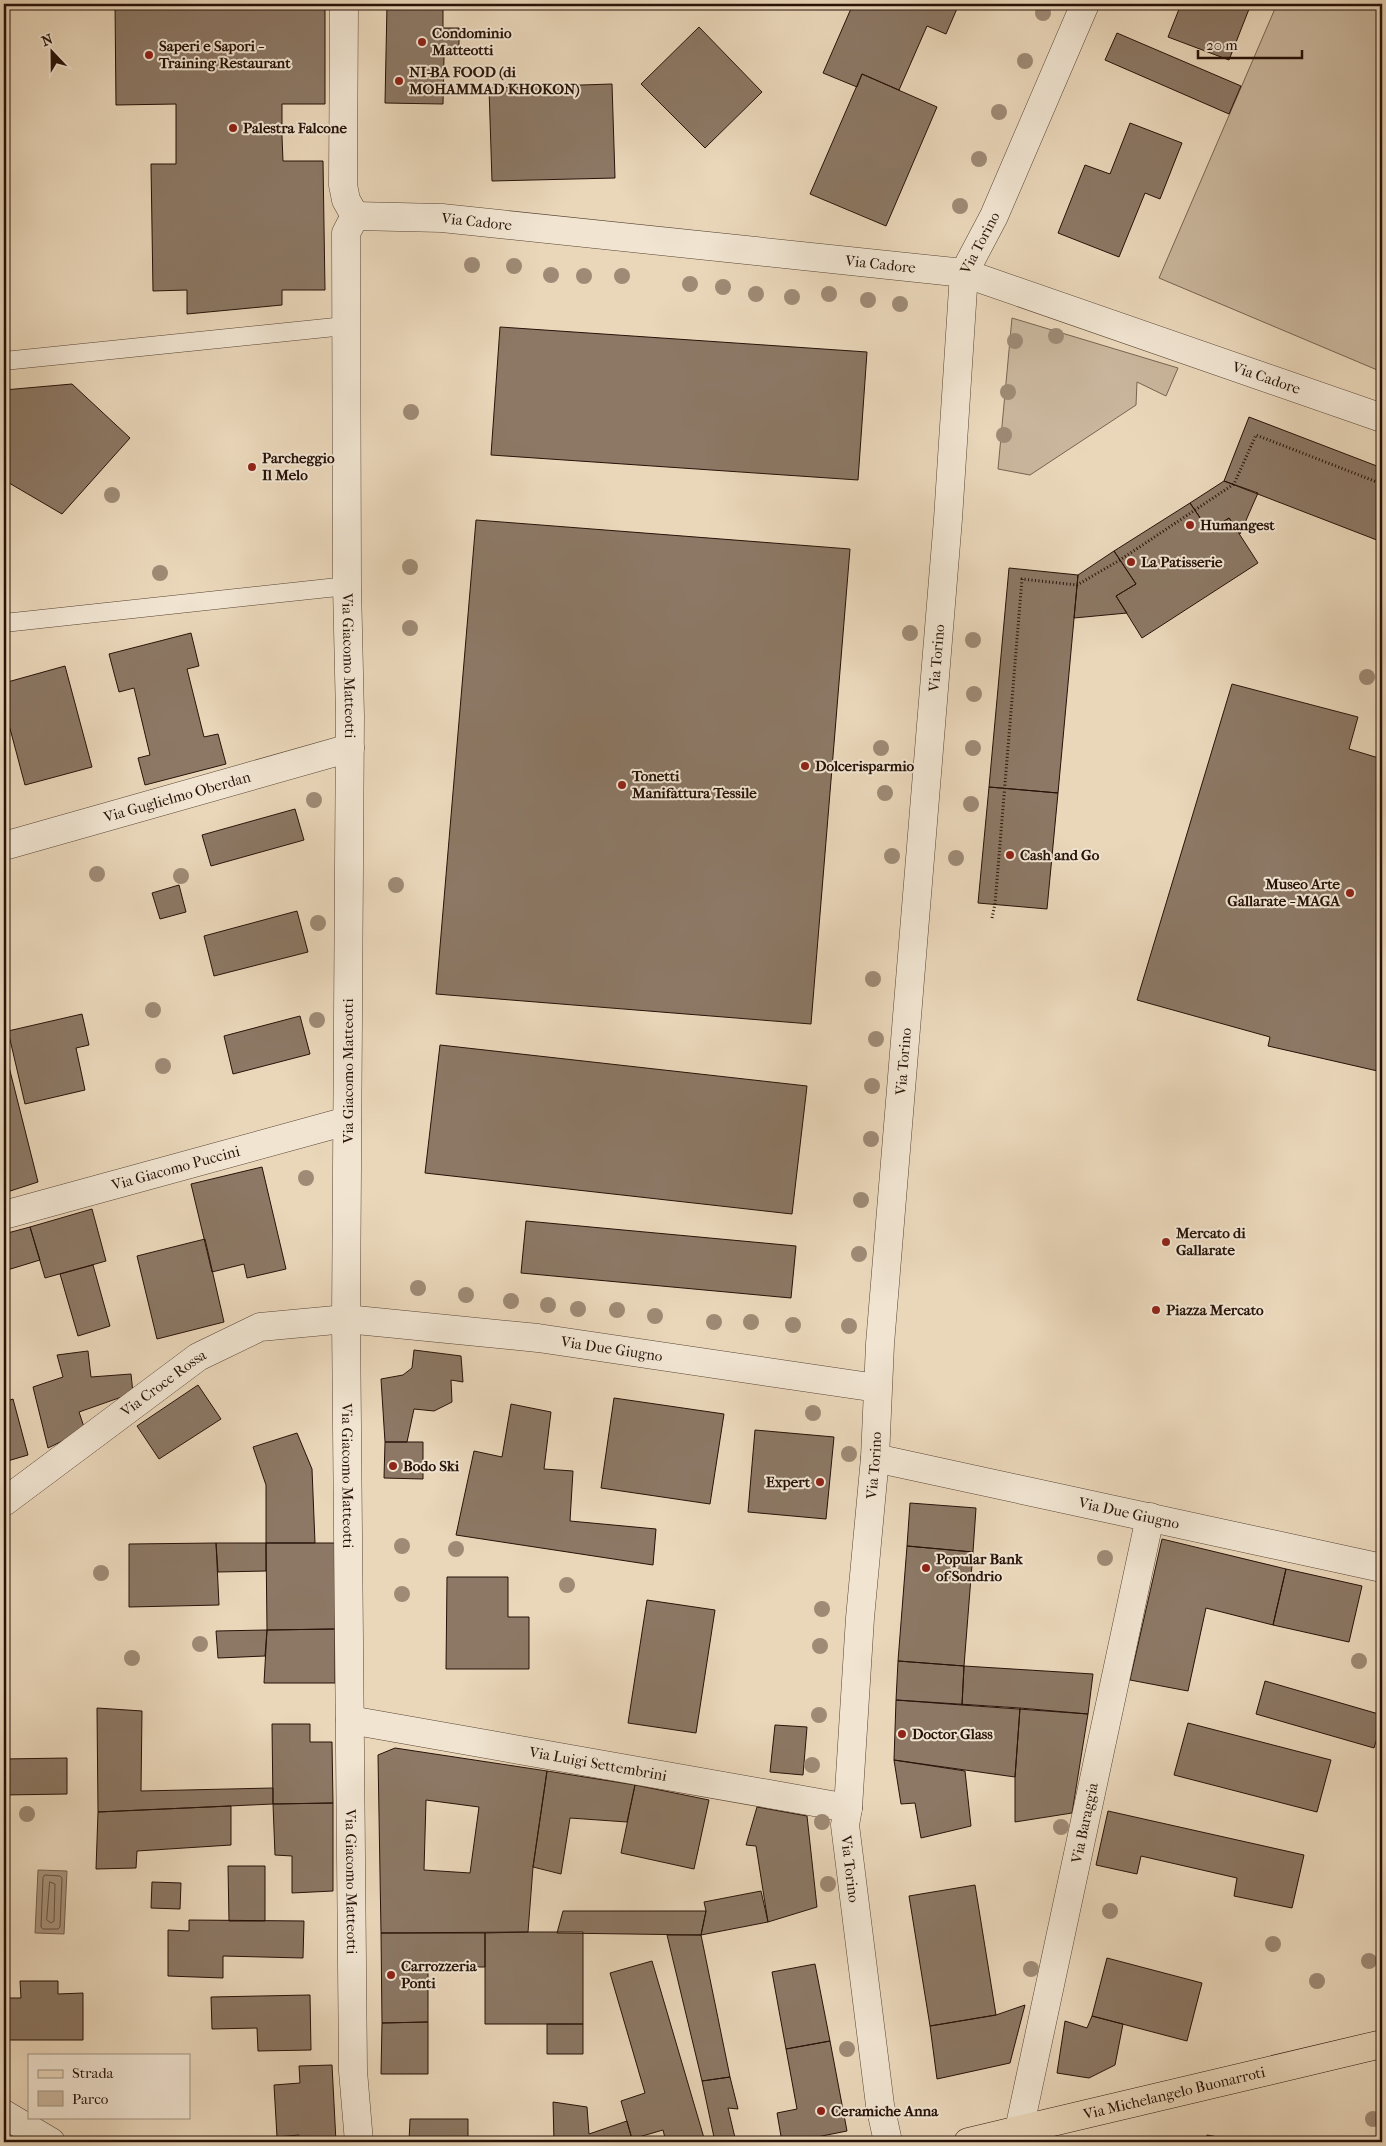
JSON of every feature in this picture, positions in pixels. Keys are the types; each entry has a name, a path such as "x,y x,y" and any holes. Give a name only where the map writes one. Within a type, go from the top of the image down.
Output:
{"main road":[{"name":"Via Michelangelo Buonarroti","path":"968,2142 1382,2044"}],"street":[{"path":"344,4 343,185 346,200 355,216"},
{"name":"Via Torino","path":"888,2142 880,2105 845,1825 848,1808 860,1618 875,1458 877,1388 947,529 964,273 994,216 1085,4"},
{"name":"Via Cadore","path":"355,216 442,218 964,273 1382,418"},
{"name":"Via Giacomo Matteotti","path":"355,216 346,233 345,326 350,748 346,1319 353,2072 359,2142"},
{"name":"Via Guglielmo Oberdan","path":"4,846 350,748"},
{"name":"Via Giacomo Puccini","path":"4,1215 347,1121"},
{"name":"Via Due Giugno","path":"346,1319 538,1338 877,1388"},
{"name":"Via Croce Rossa","path":"4,1502 198,1357 260,1327 346,1319"},
{"name":"Via Due Giugno","path":"875,1458 1382,1568"},
{"name":"Via Baraggia","path":"1018,2130 1150,1517"},
{"name":"Via Luigi Settembrini","path":"350,1720 848,1808"},
{"path":"4,2114 51,2142"}],"lane":[{"path":"4,361 345,326"},
{"path":"4,623 347,586"}],"path":[{"path":"992,918 996,894 1022,579 1077,585 1120,560 1234,484 1256,435 1382,484"}],"green space":[{"path":"1277,4 1382,4 1382,372 1159,278"},
{"path":"1012,318 1178,368 1166,396 1137,382 1136,405 1030,475 998,469"}],"water":[{"path":"38,1870 67,1871 64,1934 35,1933"}],"building":[{"path":"115,4 325,4 325,104 282,104 282,137 283,161 323,161 325,290 282,290 282,305 187,314 187,290 153,291 151,164 176,164 176,104 116,105"},
{"name":"Condominio Matteotti","path":"387,4 443,4 443,28 459,28 459,56 444,56 443,104 385,103"},
{"path":"853,4 959,4 946,34 927,26 899,90 862,74 857,87 823,73"},
{"path":"1181,4 1251,4 1229,60 1168,37"},
{"path":"699,27 762,92 705,148 641,84"},
{"path":"1117,33 1241,86 1229,114 1105,60"},
{"path":"862,74 937,107 886,226 810,194"},
{"path":"612,84 615,178 492,181 489,88"},
{"path":"1130,123 1182,143 1160,199 1145,193 1119,257 1058,233 1085,165 1110,174"},
{"path":"500,327 867,352 858,480 491,455"},
{"path":"72,384 130,438 62,514 4,480 4,390"},
{"path":"1249,417 1382,468 1382,542 1224,481"},
{"path":"1224,481 1258,493 1240,534 1229,518 1209,531 1190,503"},
{"path":"1190,503 1209,531 1229,518 1258,563 1142,638 1116,596 1136,584 1114,551"},
{"path":"476,520 850,549 811,1024 436,994"},
{"path":"1114,551 1136,584 1116,596 1127,613 1074,618 1078,575"},
{"path":"1009,568 1078,575 1058,793 989,787"},
{"path":"191,633 199,666 187,669 204,737 218,734 226,764 145,785 138,758 150,755 134,688 119,692 109,654"},
{"path":"65,666 92,767 25,785 4,706 4,683"},
{"path":"1232,684 1358,717 1349,749 1382,759 1382,1072 1268,1046 1270,1037 1137,1000"},
{"path":"989,787 1058,793 1047,909 978,903"},
{"path":"295,809 304,840 211,866 202,835"},
{"path":"179,885 186,912 160,919 152,893"},
{"path":"297,911 308,952 214,976 204,936"},
{"path":"82,1014 89,1045 76,1048 85,1090 25,1104 8,1031"},
{"path":"300,1016 310,1054 233,1074 224,1036"},
{"path":"440,1045 807,1086 792,1214 425,1173"},
{"path":"4,1047 38,1182 4,1193"},
{"path":"262,1167 286,1269 247,1278 244,1264 212,1272 191,1184"},
{"path":"92,1209 106,1261 45,1278 30,1227"},
{"path":"526,1221 796,1246 791,1298 521,1273"},
{"path":"30,1227 40,1260 4,1271 4,1234"},
{"path":"205,1239 224,1322 157,1339 137,1256"},
{"path":"93,1265 110,1326 78,1336 60,1274"},
{"path":"414,1350 461,1356 463,1382 451,1380 452,1402 434,1411 414,1409 407,1442 385,1442 381,1379 403,1375 412,1368"},
{"path":"88,1351 91,1377 131,1374 133,1393 79,1412 85,1430 48,1448 33,1387 63,1377 57,1355"},
{"path":"198,1385 221,1419 159,1459 137,1426"},
{"path":"614,1398 724,1414 710,1504 601,1488"},
{"path":"13,1399 28,1455 4,1462 4,1402"},
{"path":"511,1404 551,1412 544,1469 573,1471 570,1521 656,1529 653,1565 456,1535 474,1451 502,1457"},
{"path":"755,1430 834,1437 826,1519 748,1512"},
{"path":"297,1433 312,1469 315,1543 266,1543 266,1485 253,1447"},
{"path":"385,1442 423,1442 423,1479 384,1478"},
{"path":"910,1503 976,1508 973,1552 907,1546"},
{"path":"1162,1539 1286,1569 1273,1625 1206,1608 1188,1691 1130,1680"},
{"path":"216,1543 266,1543 266,1571 218,1572"},
{"path":"216,1543 219,1605 129,1607 129,1544"},
{"path":"266,1543 336,1543 335,1629 267,1630"},
{"path":"907,1546 973,1552 964,1666 898,1661"},
{"path":"1286,1569 1362,1586 1349,1642 1273,1625"},
{"path":"447,1577 508,1577 508,1617 529,1617 529,1669 446,1669"},
{"path":"647,1600 715,1610 696,1733 628,1723"},
{"path":"335,1629 335,1683 264,1683 267,1630"},
{"path":"267,1630 265,1656 218,1658 216,1631"},
{"path":"898,1661 964,1666 962,1705 896,1700"},
{"path":"964,1666 1093,1674 1088,1714 962,1705"},
{"path":"1265,1681 1382,1715 1374,1748 1256,1714"},
{"path":"896,1700 1020,1708 1015,1777 894,1760"},
{"path":"97,1708 142,1711 141,1791 273,1788 273,1804 98,1812"},
{"path":"1020,1708 1088,1714 1072,1813 1015,1822 1015,1777"},
{"path":"1188,1723 1331,1760 1317,1812 1174,1775"},
{"path":"272,1724 310,1724 310,1742 332,1742 333,1803 273,1804"},
{"path":"775,1725 807,1727 803,1775 770,1772"},
{"path":"395,1748 547,1771 533,1867 528,1932 381,1933 378,1755","holes":["426,1800 479,1807 470,1873 424,1870"]},
{"path":"67,1758 67,1794 4,1795 4,1759"},
{"path":"894,1760 965,1771 971,1826 921,1838 915,1803 901,1804"},
{"path":"547,1771 635,1785 627,1822 570,1818 561,1874 533,1867"},
{"path":"635,1785 709,1800 694,1869 621,1853"},
{"path":"333,1803 333,1891 292,1893 292,1856 275,1855 273,1804"},
{"path":"231,1806 231,1845 137,1851 136,1868 96,1869 98,1812"},
{"path":"757,1807 807,1816 817,1907 768,1922 756,1846 746,1845"},
{"path":"1108,1811 1304,1855 1292,1908 1234,1896 1237,1878 1141,1856 1137,1874 1096,1865"},
{"path":"1382,1858 1382,1871 1379,1870"},
{"path":"228,1866 265,1866 265,1921 229,1921"},
{"path":"152,1882 181,1883 180,1909 151,1908"},
{"path":"975,1885 996,2015 930,2026 909,1896"},
{"path":"761,1891 768,1922 701,1935 706,1911 704,1902"},
{"path":"563,1911 706,1911 701,1935 557,1933"},
{"path":"189,1920 304,1921 303,1958 223,1956 223,1978 168,1976 168,1930 189,1931"},
{"path":"583,1932 583,2024 485,2024 485,1933"},
{"path":"381,1933 485,1933 485,1967 428,1967 428,2022 382,2023"},
{"path":"667,1935 701,1935 730,2077 702,2081"},
{"path":"1107,1958 1202,1983 1187,2041 1092,2016"},
{"path":"652,1961 704,2138 690,2142 666,2142 663,2130 632,2139 621,2101 645,2093 610,1973"},
{"path":"815,1964 830,2041 786,2049 772,1972"},
{"path":"20,1981 58,1981 58,1994 83,1993 83,2040 4,2040 4,1998 21,1998"},
{"path":"310,1995 311,2050 258,2051 257,2028 212,2029 211,1997"},
{"path":"1025,2005 1010,2063 937,2079 930,2026 996,2015"},
{"path":"1092,2016 1123,2024 1115,2065 1089,2078 1057,2073 1065,2021 1087,2028"},
{"path":"428,2022 428,2074 381,2074 382,2023"},
{"path":"547,2024 583,2024 583,2054 547,2054"},
{"path":"830,2041 847,2131 792,2142 782,2142 777,2113 797,2109 786,2049"},
{"path":"332,2065 336,2142 299,2142 299,2135 277,2137 274,2085 300,2083 299,2066"},
{"path":"730,2077 738,2109 728,2108 736,2142 715,2142 702,2081"},
{"path":"553,2102 587,2107 589,2134 627,2121 632,2139 630,2142 554,2142"},
{"path":"410,2119 468,2119 468,2142 409,2142"},
{"path":"1207,2135 1224,2138 1223,2142 1205,2142"},
{"path":"277,2137 279,2142 267,2142"}],"place":[{"name":"Condominio Matteotti","path":"422,42"},
{"name":"Saperi e Sapori - Training Restaurant","path":"149,55"},
{"name":"NI-BA FOOD (di MOHAMMAD KHOKON)","path":"399,81"},
{"name":"Palestra Falcone","path":"233,128"},
{"name":"Parcheggio Il Melo","path":"252,467"},
{"name":"Humangest","path":"1190,525"},
{"name":"La Patisserie","path":"1131,562"},
{"name":"Dolcerisparmio","path":"805,766"},
{"name":"Tonetti Manifattura Tessile","path":"622,785"},
{"name":"Cash and Go","path":"1010,855"},
{"name":"Museo Arte Gallarate - MAGA","path":"1350,893"},
{"name":"Mercato di Gallarate","path":"1166,1242"},
{"name":"Piazza Mercato","path":"1156,1310"},
{"name":"Bodo Ski","path":"393,1466"},
{"name":"Expert","path":"820,1482"},
{"name":"Popular Bank of Sondrio","path":"926,1568"},
{"name":"Doctor Glass","path":"902,1734"},
{"name":"Carrozzeria Ponti","path":"391,1975"},
{"name":"Ceramiche Anna","path":"821,2111"}]}
